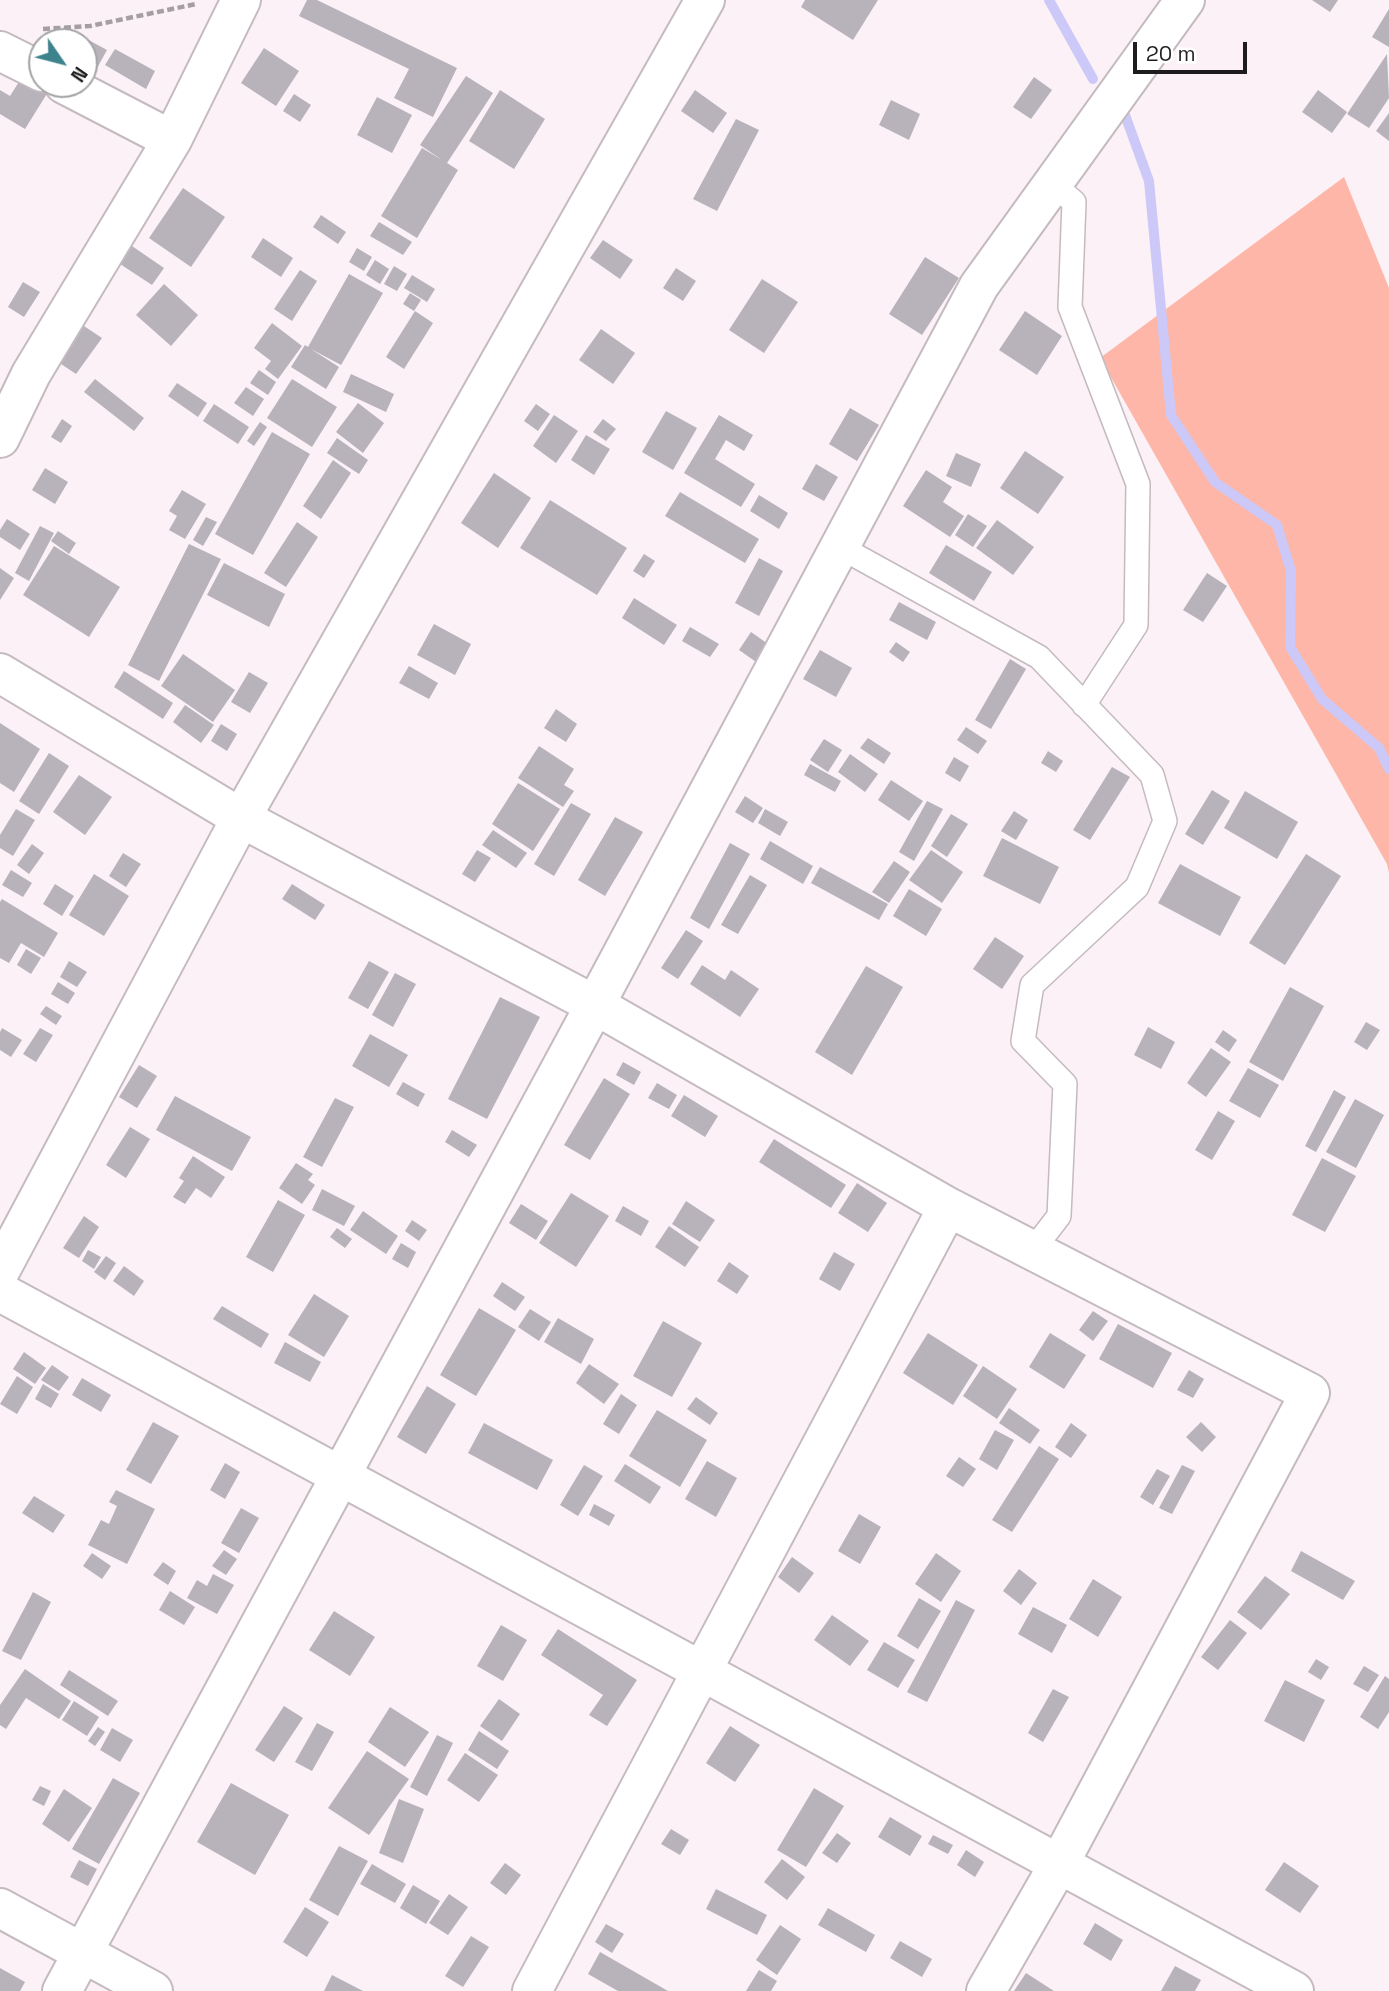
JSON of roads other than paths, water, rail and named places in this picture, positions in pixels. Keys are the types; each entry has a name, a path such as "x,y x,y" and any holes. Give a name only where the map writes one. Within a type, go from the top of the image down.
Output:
{"street":[{"path":"0,438 31,374 172,140 241,0"},
{"path":"0,1271 241,818 705,0"},
{"path":"62,1991 979,286 1185,0"},
{"path":"0,51 28,65"},
{"path":"91,98 172,140"},
{"path":"0,673 241,818 594,1005 948,1208 1310,1393 1059,1864 986,1991"},
{"path":"532,1991 948,1208"},
{"path":"0,1292 1294,1991"},
{"path":"0,1908 153,1991"}],"lane":[{"path":"1053,184 1074,202 1070,307 1138,484 1136,625 1084,705"},
{"path":"840,547 1039,657 1152,775 1165,821 1137,887 1032,985 1024,1041 1065,1084 1059,1216 1032,1251"}],"waterway":[{"path":"1049,0 1093,79"},
{"path":"1125,115 1149,181 1171,415 1215,482 1277,525 1291,571 1290,647 1322,699 1379,748 1389,769"}]}
